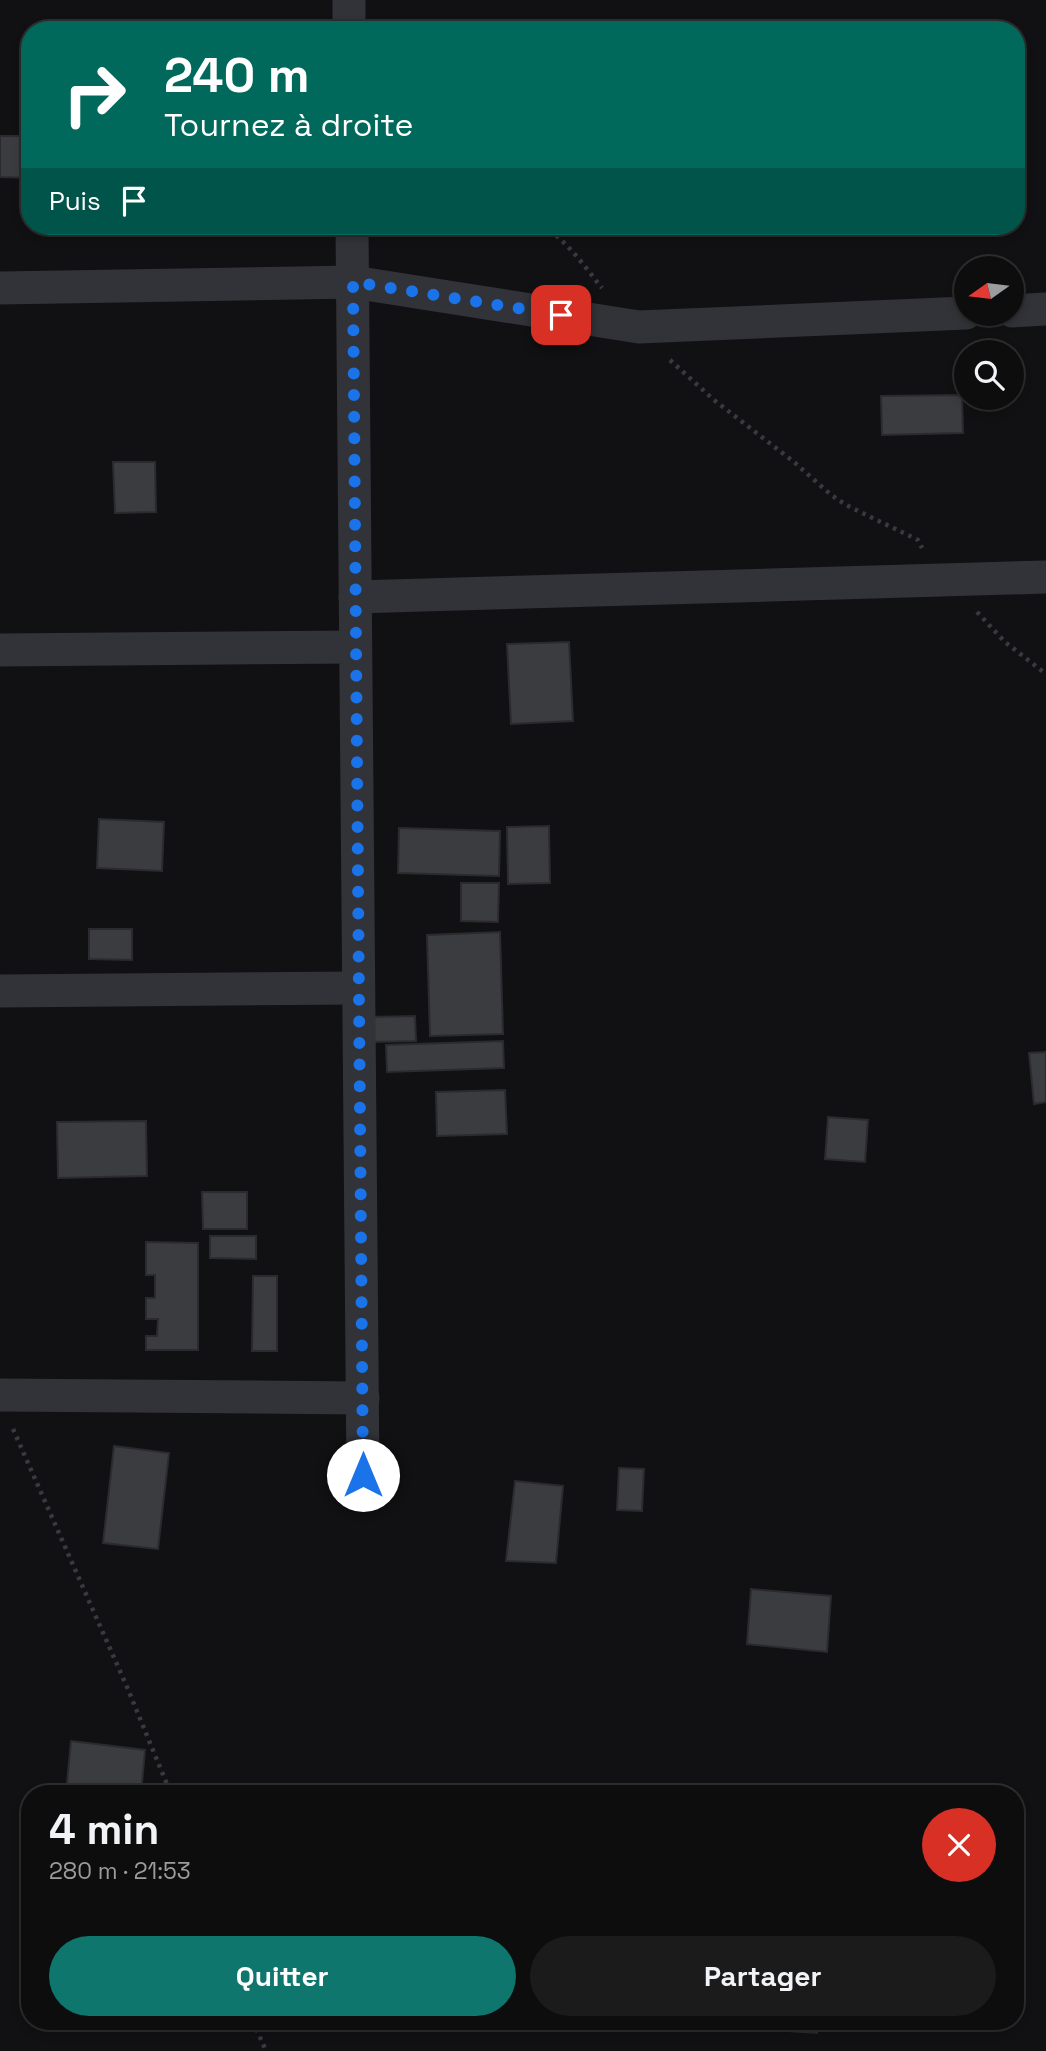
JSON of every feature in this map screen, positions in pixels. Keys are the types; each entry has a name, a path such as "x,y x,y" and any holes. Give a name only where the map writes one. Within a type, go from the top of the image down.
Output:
{"street":[{"path":"349,0 349,21"},
{"path":"352,235 363,1475"},
{"path":"0,288 353,282 639,327 954,314"},
{"path":"1024,310 1046,309"},
{"path":"355,597 1046,577"},
{"path":"0,650 355,647"},
{"path":"0,991 358,988"},
{"path":"6,1410 363,1398"}],"path":[{"path":"555,235 671,361 714,400 846,505 918,540 940,580 971,606 1005,642 1046,674"},
{"path":"6,1410 167,1785"},
{"path":"257,2030 266,2051"}],"building":[{"path":"0,136 21,136 21,178 0,177"},
{"path":"954,395 954,410 962,410 963,433 882,435 881,396"},
{"path":"113,462 155,462 156,512 115,513"},
{"path":"569,642 573,721 511,724 507,644"},
{"path":"99,819 164,822 162,871 97,868"},
{"path":"549,826 550,883 508,884 507,827"},
{"path":"399,828 500,831 499,876 398,873"},
{"path":"461,883 499,883 498,922 461,921"},
{"path":"89,929 132,929 132,960 89,959"},
{"path":"500,932 503,1034 430,1036 427,935"},
{"path":"415,1016 416,1041 370,1042 368,1017"},
{"path":"503,1041 504,1068 387,1072 386,1045"},
{"path":"1046,1052 1046,1102 1034,1104 1029,1053"},
{"path":"505,1090 507,1134 437,1136 436,1092"},
{"path":"828,1117 868,1120 865,1162 825,1159"},
{"path":"146,1121 147,1176 58,1178 57,1122"},
{"path":"202,1192 247,1192 247,1229 203,1229"},
{"path":"210,1236 256,1236 256,1259 210,1258"},
{"path":"146,1242 198,1243 198,1350 146,1350 146,1336 157,1336 158,1319 146,1319 146,1298 155,1298 155,1275 146,1275"},
{"path":"253,1276 277,1276 277,1351 252,1351"},
{"path":"114,1446 169,1453 158,1549 103,1543"},
{"path":"619,1468 644,1469 642,1511 617,1510"},
{"path":"515,1481 563,1486 556,1563 506,1561"},
{"path":"751,1589 831,1596 827,1652 747,1644"},
{"path":"71,1741 145,1750 142,1785 67,1785"},
{"path":"774,2030 817,2030 817,2033"}],"route":[{"path":"363,1475 353,282 561,315"}]}
